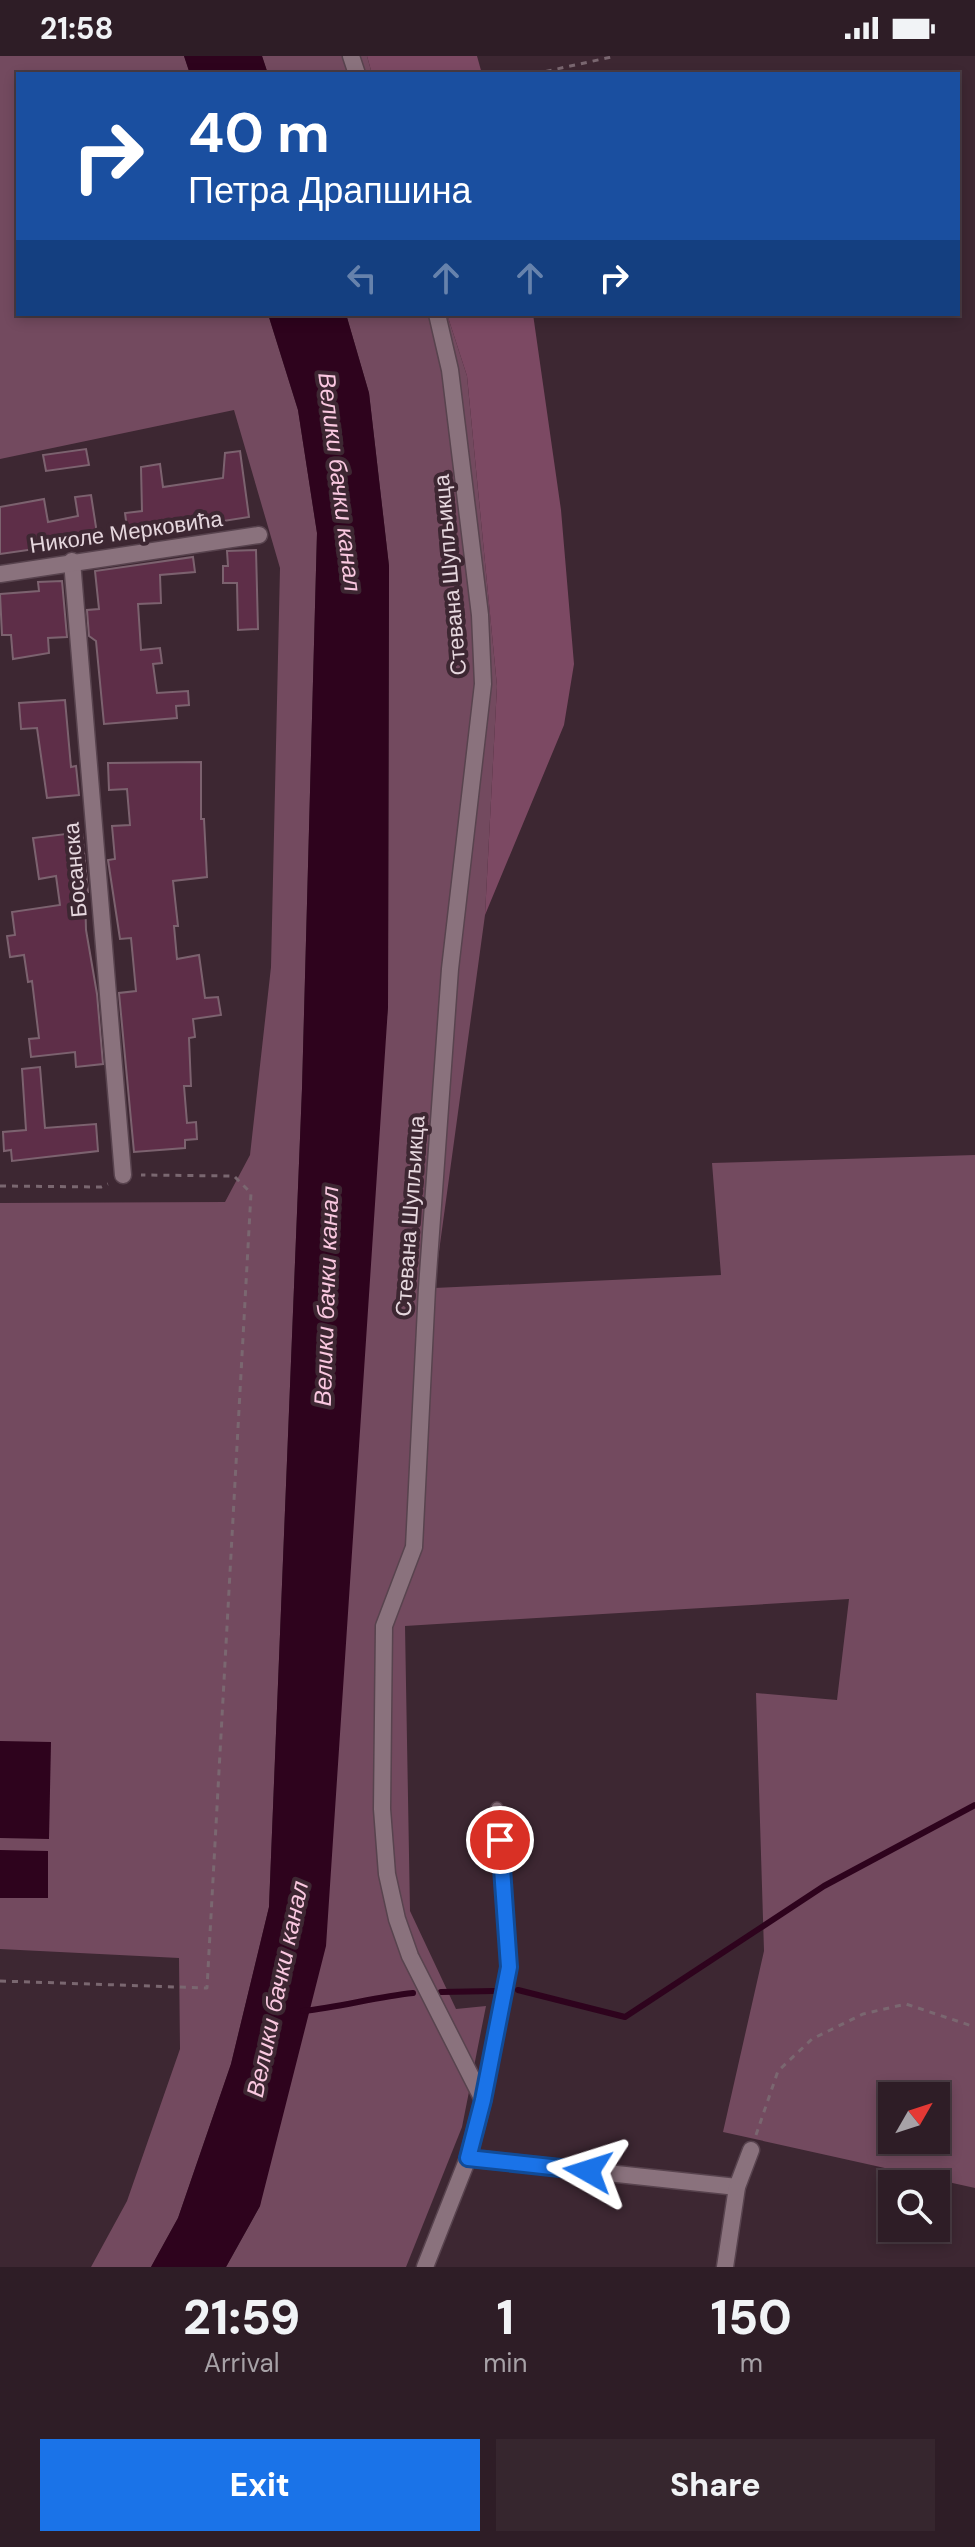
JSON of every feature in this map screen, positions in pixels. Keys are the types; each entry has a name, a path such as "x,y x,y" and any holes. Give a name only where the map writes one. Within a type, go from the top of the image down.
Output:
{"street":[{"name":"Стевана Шупљикца","path":"437,316 450,370 480,615 483,684 450,969 427,1288 414,1547 384,1626 382,1809 387,1874 397,1919 410,1956 483,2100"},
{"name":"Николе Мерковића","path":"0,574 259,535"},
{"name":"Босанска","path":"72,561 123,1175"},
{"path":"425,2267 468,2158 483,2100"},
{"path":"725,2267 737,2187 751,2150"},
{"path":"468,2158 737,2187"}],"lane":[{"path":"483,2100 509,1967 497,1808"}],"path":[{"path":"543,72 616,56"},
{"path":"0,1186 101,1187 123,1175 234,1176 251,1193 207,1988 0,1981"},
{"path":"751,2150 778,2071 812,2039 863,2014 906,2004 975,2027"}],"shaded area":[{"path":"0,56 184,56 189,72 16,72 16,316 269,316 298,410 317,533 302,1089 269,1907 231,2064 178,2218 151,2267 91,2267 127,2201 180,2049 179,1958 0,1949 0,1203 225,1202 250,1155 271,967 280,568 234,410 0,459"},
{"path":"262,56 367,56 371,72 267,72"},
{"path":"367,56 477,56 481,72 371,72"},
{"path":"347,316 448,316 467,376 497,686 485,915 434,1288 721,1275 712,1163 975,1155 975,2188 950,2182 950,2170 894,2170 723,2132 764,1951 756,1693 837,1700 849,1599 405,1626 410,1911 456,2009 486,2006 462,2127 406,2267 226,2267 260,2206 388,1007 389,566 369,393"},
{"path":"448,316 533,316 561,510 574,664 564,725 485,915 497,686 467,376"}],"water":[{"path":"184,56 262,56 267,72 189,72"},
{"name":"Велики бачки канал","path":"269,316 347,316 369,393 389,566 388,1007 326,1946 260,2206 226,2267 151,2267 178,2218 231,2064 269,1907 302,1089 317,533 298,410"},
{"path":"0,1741 51,1742 49,1839 0,1838"},
{"path":"0,1850 48,1851 48,1898 0,1898"}],"building":[{"path":"86,449 89,465 46,471 43,455"},
{"path":"240,451 249,517 128,536 125,513 142,511 141,467 160,464 163,487 223,478 225,453"},
{"path":"91,495 98,540 0,554 0,507 44,499 48,522 78,516 75,497"},
{"path":"256,550 258,629 238,630 237,583 223,583 223,566 228,566 227,551"},
{"path":"193,557 195,572 160,575 161,603 138,604 141,650 160,648 162,663 153,664 157,693 188,691 189,705 176,706 177,718 104,724 96,641 89,636 87,610 99,609 95,571"},
{"path":"62,581 67,637 48,638 49,653 13,659 11,635 2,635 0,594 39,591 38,582"},
{"path":"65,700 71,767 76,766 79,795 47,798 37,728 21,729 19,703"},
{"path":"201,762 201,819 204,819 207,877 173,881 178,926 174,926 177,959 199,955 205,998 218,997 221,1015 193,1019 195,1037 189,1038 191,1086 184,1086 187,1123 196,1122 197,1139 185,1140 185,1148 134,1152 119,993 136,991 131,938 120,939 108,860 115,859 112,826 130,825 127,789 109,790 108,763"},
{"path":"82,832 88,892 85,893 86,930 97,994 103,1064 76,1067 75,1052 31,1057 29,1039 39,1038 32,981 28,982 24,955 10,957 7,936 15,935 12,912 60,905 56,876 39,879 33,838"},
{"path":"40,1067 45,1128 96,1124 98,1151 12,1161 11,1150 4,1151 3,1132 26,1130 22,1069"}],"waterway":[{"path":"518,1990 625,2017 824,1886 975,1805"},
{"path":"441,1992 494,1991"},
{"path":"303,2011 413,1993"}],"route":[{"path":"500,1840 509,1967 483,2100 468,2158 588,2171"}]}
